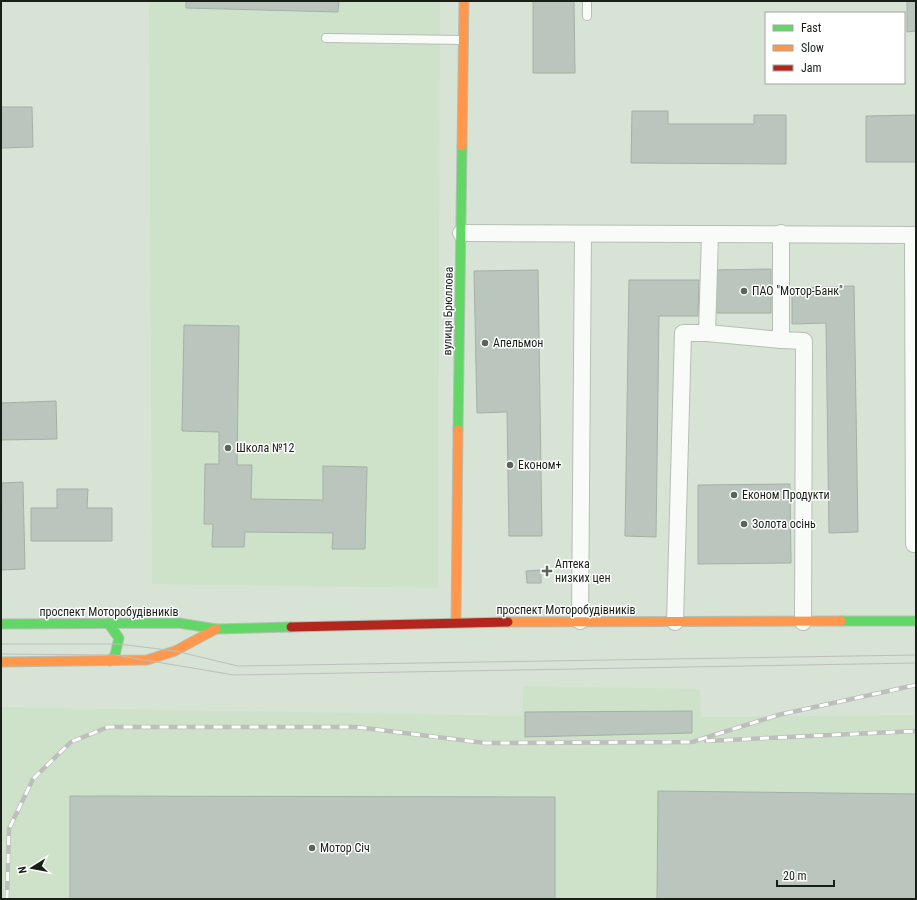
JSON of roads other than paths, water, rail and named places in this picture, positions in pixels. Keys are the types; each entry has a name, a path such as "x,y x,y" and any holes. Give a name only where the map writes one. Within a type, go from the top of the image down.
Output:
{"main road":[{"name":"вулиця Брюллова","path":"456,622 464,1"},
{"name":"проспект Моторобудівників","path":"1,624 179,623 216,629 456,622 916,621"},
{"path":"108,623 119,638 115,655 110,661"},
{"name":"проспект Моторобудівників","path":"1,662 146,660 168,653 216,629"}],"street":[{"path":"461,233 915,235 914,544"},
{"path":"580,622 583,234"},
{"path":"780,340 781,234"},
{"path":"707,333 710,235"},
{"path":"675,622 683,333 707,333 804,341 803,622"}],"lane":[{"path":"587,1 587,16"},
{"path":"326,38 463,40"}],"tram line":[{"path":"1,644 119,644 175,651 238,666 916,655"},
{"path":"1,654 115,655 234,675 916,663"}],"railway":[{"path":"7,899 9,829 33,779 71,742 108,727 356,727 485,743 692,742 778,715 916,685"},
{"path":"706,741 916,731"}],"place":[{"name":"ПАО \"Мотор-Банк\"","path":"744,291"},
{"name":"Апельмон","path":"485,343"},
{"name":"Школа №12","path":"228,448"},
{"name":"Економ+","path":"510,465"},
{"name":"Економ Продукти","path":"734,495"},
{"name":"Золота осінь","path":"744,524"},
{"name":"Аптека низких цен","path":"547,571"},
{"name":"Мотор Січ","path":"312,848"}]}
